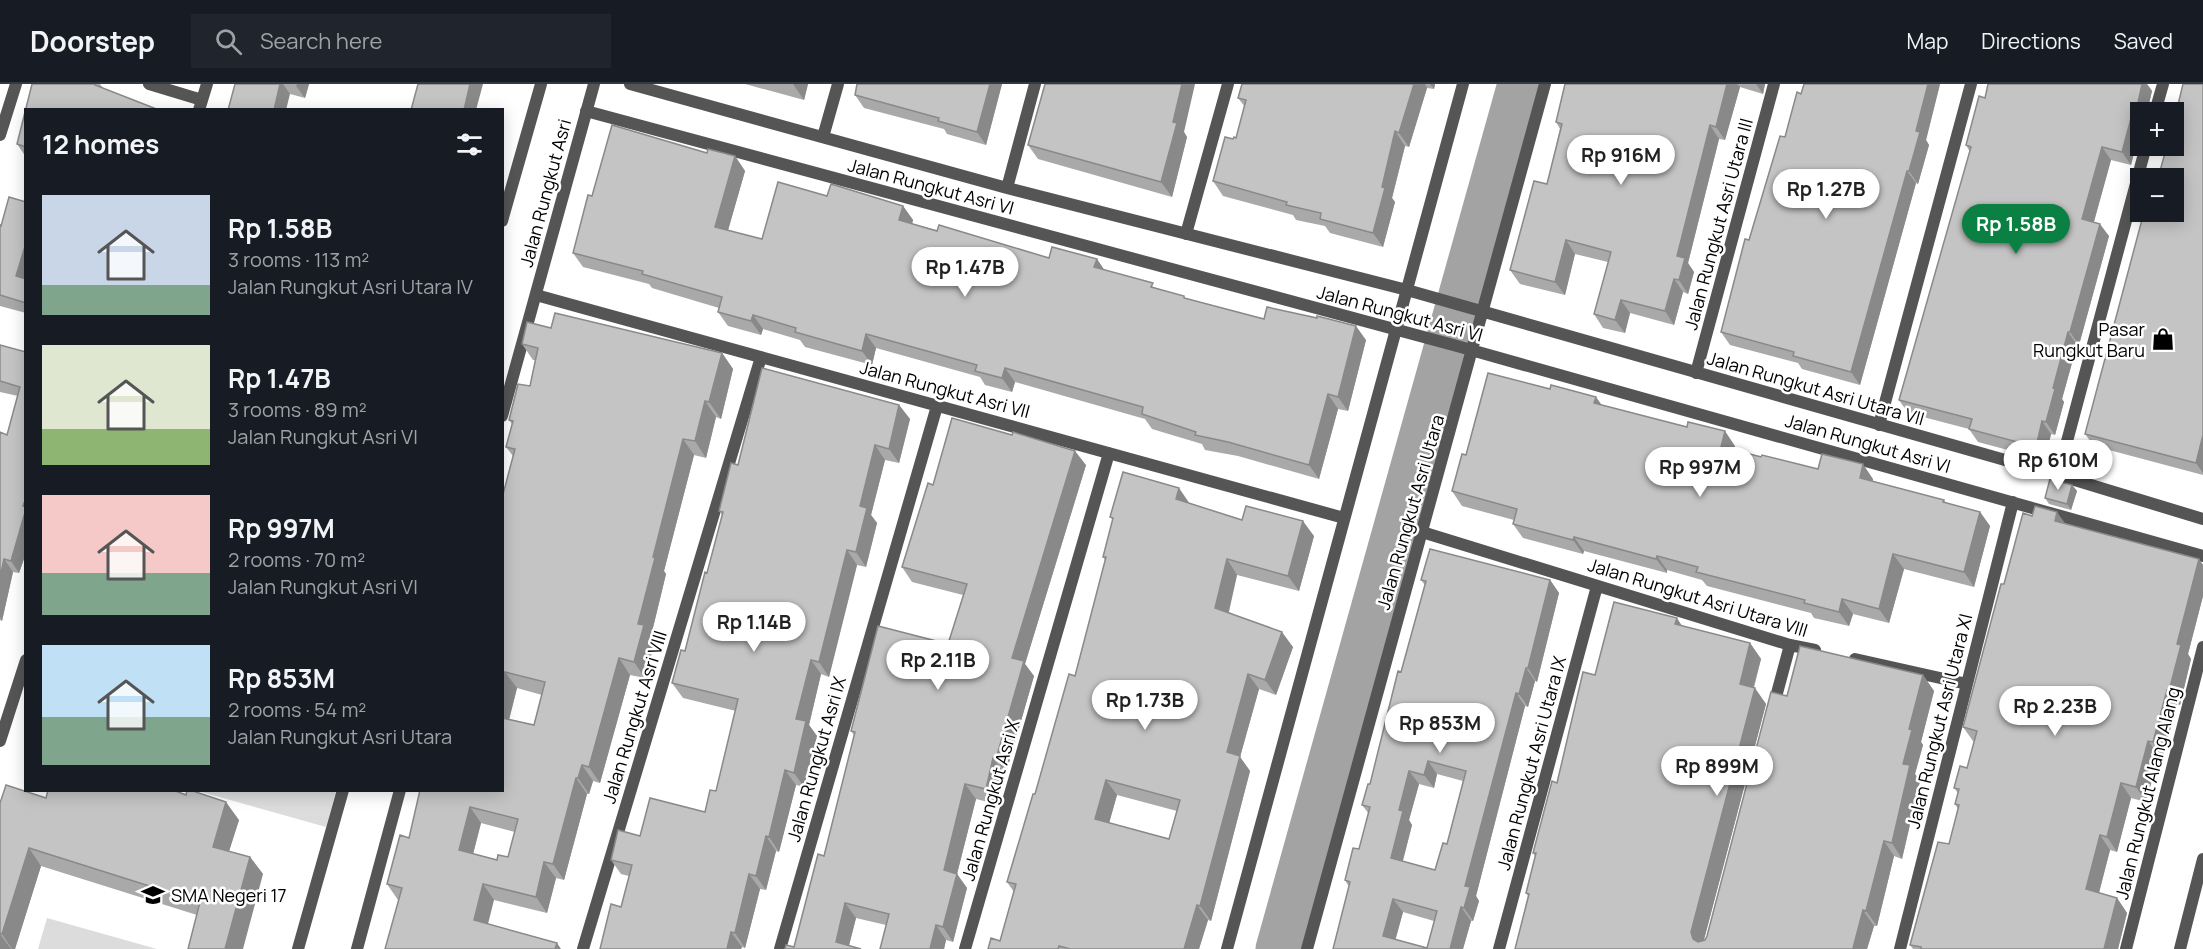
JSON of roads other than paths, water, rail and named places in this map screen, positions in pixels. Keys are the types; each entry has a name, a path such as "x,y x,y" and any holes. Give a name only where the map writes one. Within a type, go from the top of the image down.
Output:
{"street":[{"path":"0,135 16,84"},
{"path":"149,84 200,105 207,84"},
{"name":"Jalan Rungkut Asri","path":"504,214 541,84"},
{"name":"Jalan Rungkut Asri","path":"504,409 594,84"},
{"name":"Jalan Rungkut Asri VI","path":"630,84 1007,188 1420,294"},
{"path":"823,137 838,84"},
{"path":"1007,188 1035,84"},
{"path":"1186,234 1228,84"},
{"path":"1227,949 1344,518 1401,332 1407,290 1463,84"},
{"name":"Jalan Rungkut Asri Utara","path":"1307,949 1545,84"},
{"name":"Jalan Rungkut Asri Utara III","path":"1696,373 1774,84"},
{"path":"1879,425 1971,84"},
{"path":"2158,102 2163,84"},
{"name":"Jalan Rungkut Asri VI","path":"586,111 1457,346 2203,556"},
{"path":"2058,475 2143,156"},
{"name":"Jalan Rungkut Asri Utara VII","path":"1420,294 2058,475 2203,519"},
{"name":"Jalan Rungkut Asri VII","path":"536,295 1344,518"},
{"name":"Jalan Rungkut Asri VIII","path":"584,949 761,357"},
{"name":"Jalan Rungkut Asri IX","path":"780,949 937,406"},
{"name":"Jalan Rungkut Asri X","path":"965,949 1109,453"},
{"name":"Jalan Rungkut Asri Utara XI","path":"1899,949 2013,502"},
{"name":"Jalan Rungkut Asri Utara VIII","path":"1422,532 1790,645 1823,652"},
{"name":"Jalan Rungkut Asri Utara IX","path":"1499,949 1597,586"},
{"path":"1769,724 1790,645"},
{"name":"Jalan Rungkut Alang Alang","path":"2126,949 2203,646"},
{"path":"1845,657 1966,684"},
{"path":"0,741 24,666"},
{"path":"298,949 342,792"},
{"path":"357,949 399,792"},
{"path":"2180,949 2203,859"}],"waterway":[{"path":"1278,949 1520,84"}],"place":[{"name":"Pasar Rungkut Baru","path":"2163,339"},
{"name":"SMA Negeri 17","path":"153,895"}]}
